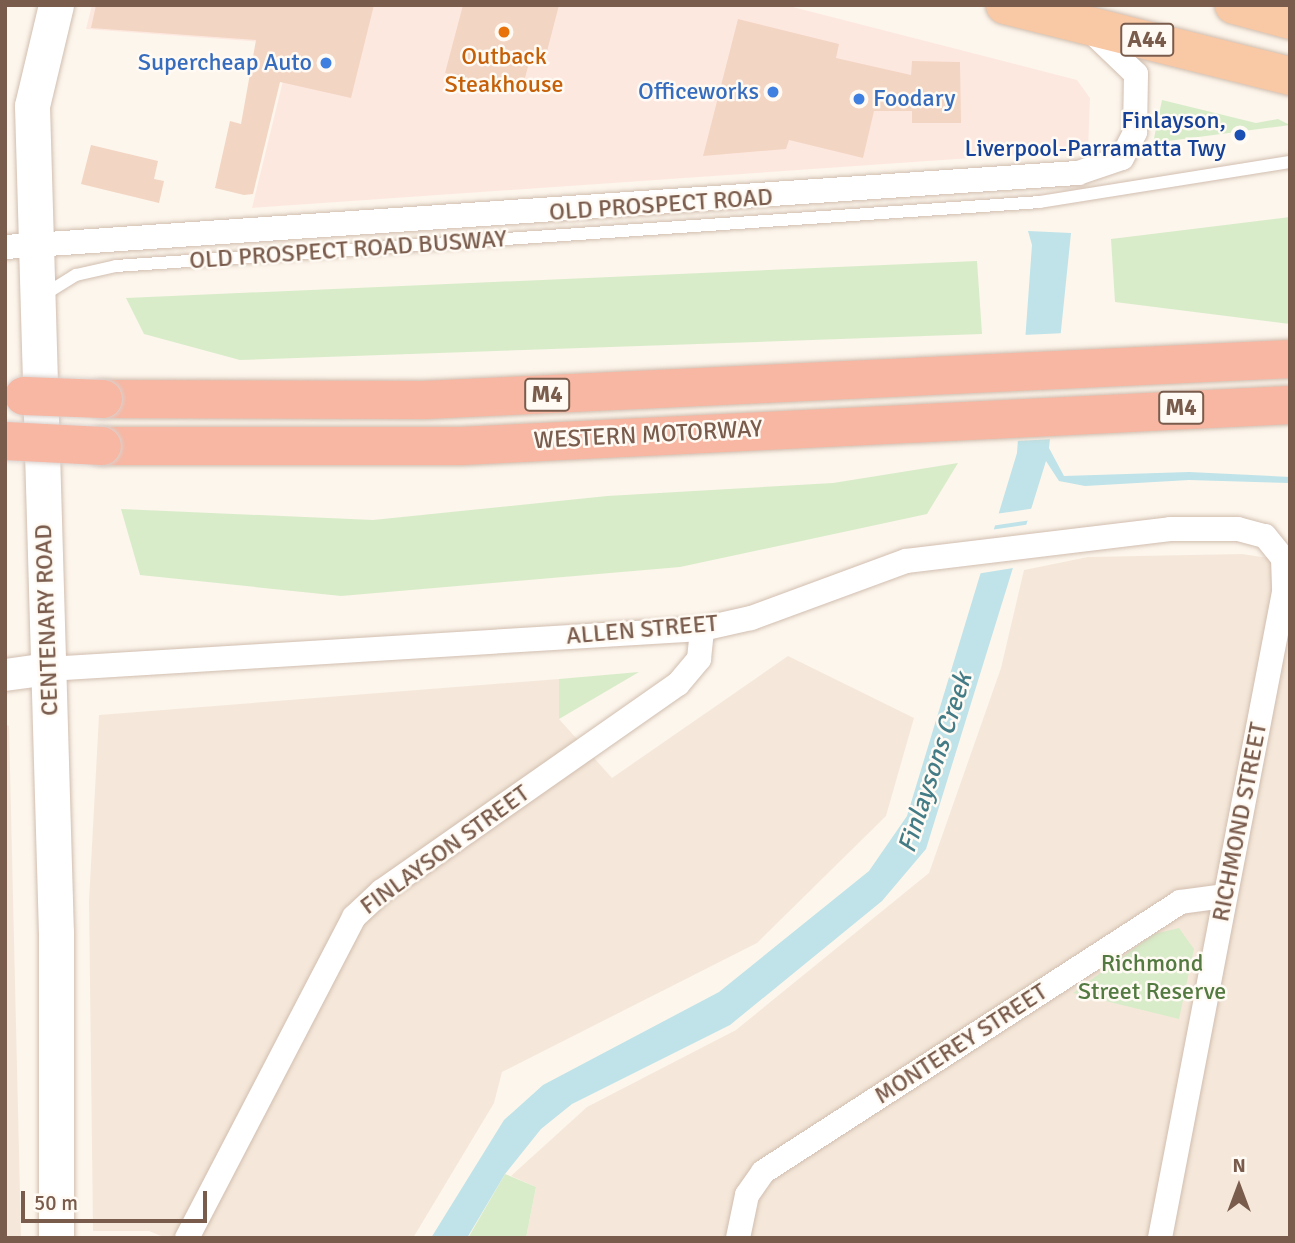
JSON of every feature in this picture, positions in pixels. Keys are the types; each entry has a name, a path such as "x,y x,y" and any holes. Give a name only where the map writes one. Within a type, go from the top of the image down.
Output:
{"highway":[{"name":"A44","path":"1005,5 1290,76"},
{"path":"1234,5 1290,20"},
{"name":"WESTERN MOTORWAY","path":"12,394 103,400 424,400 1083,366 1290,359"},
{"name":"WESTERN MOTORWAY","path":"5,441 102,446 461,446 983,417 1290,405"}],"main road":[{"name":"CENTENARY ROAD","path":"56,5 32,106 21,245 38,298 48,669 56,1238"}],"street":[{"name":"OLD PROSPECT ROAD","path":"21,245 631,208 1078,173 1122,159 1135,132 1138,99 1136,74 1082,24"},
{"name":"ALLEN STREET","path":"48,669 257,652 702,629 751,618 874,569 1039,542 1218,527 1265,536"},
{"name":"RICHMOND STREET","path":"1160,1238 1286,574 1278,546 1265,536"},
{"name":"FINLAYSON STREET","path":"187,1238 354,917 382,891 678,684 699,659 702,629"},
{"path":"5,675 48,669"},
{"name":"MONTEREY STREET","path":"738,1238 747,1195 764,1172 1180,902 1226,896"}],"lane":[{"name":"OLD PROSPECT ROAD BUSWAY","path":"38,298 76,275 116,266 1040,202 1290,162"}],"shaded area":[{"path":"92,5 785,5 1077,80 1090,98 1088,150 252,208 292,44 86,29"},
{"path":"1242,554 1290,561 1290,1238 526,1238 536,1187 511,1176 587,1107 736,1030 929,873 1001,668 1024,570 1088,557"},
{"path":"788,656 914,718 886,816 757,943 502,1072 494,1103 413,1238 166,1238 149,1231 93,1231 89,901 99,715 559,679 559,719 612,778"},
{"path":"5,724 9,726 21,1238 5,1238"}],"green space":[{"path":"1162,100 1256,123 1278,119 1290,125 1153,143"},
{"path":"1290,217 1290,324 1115,302 1111,239"},
{"path":"977,261 982,334 240,360 144,334 126,298"},
{"path":"958,463 927,514 680,567 341,596 140,575 121,509 373,520 607,496 833,483"},
{"path":"639,672 559,719 559,679"},
{"name":"Richmond Street Reserve","path":"1179,928 1194,949 1179,1019 1073,993 1154,934"},
{"path":"505,1174 536,1187 526,1238 468,1238"}],"water":[{"name":"Finlaysons Creek","path":"1028,231 1071,233 1049,448 1064,476 1189,472 1290,477 1290,483 1189,480 1085,486 1059,481 1046,461 926,849 882,901 730,1025 572,1104 541,1129 505,1174 467,1238 431,1238 504,1120 543,1085 719,992 869,871 907,816 1017,453 1032,245"}],"pier":[{"path":"1066,333 1054,439 1014,441 1023,335"},
{"path":"1036,508 1032,520 991,526 995,514"},
{"path":"1031,524 1019,567 976,574 990,530"}],"building":[{"path":"96,5 374,5 351,98 280,82 253,194 244,195 215,188 230,121 241,124 256,40 91,28"},
{"name":"Outback Steakhouse","path":"463,5 559,5 544,63 530,59 521,93 445,73"},
{"path":"738,19 839,44 836,58 911,75 912,61 960,62 961,123 912,123 912,111 874,111 863,158 789,140 786,149 703,156"},
{"path":"91,145 158,161 154,179 164,181 159,203 81,184"}],"place":[{"name":"Outback Steakhouse","path":"504,32"},
{"name":"Supercheap Auto","path":"326,63"},
{"name":"Officeworks","path":"773,92"},
{"name":"Foodary","path":"859,99"},
{"name":"Finlayson, Liverpool-Parramatta Twy","path":"1240,135"}]}
